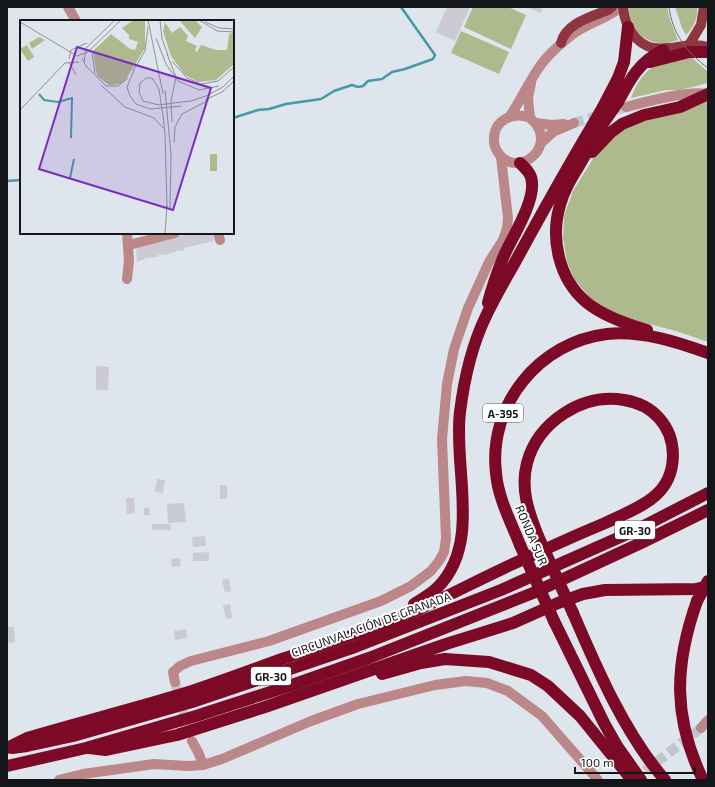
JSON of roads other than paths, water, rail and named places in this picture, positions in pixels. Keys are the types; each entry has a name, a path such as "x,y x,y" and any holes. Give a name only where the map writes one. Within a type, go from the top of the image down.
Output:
{"highway":[{"path":"360,632 372,622 410,606 426,597 438,587 448,575 454,564 463,533 458,438 460,412 470,358 486,317 544,208 603,107 618,78 624,62 626,25"},
{"path":"663,50 654,54 638,68 627,85 622,104 604,122 566,188 556,222 556,240 559,259 565,273 573,288 587,303 607,315 628,324 674,338 687,346 708,353"},
{"path":"643,63 689,52 708,52"},
{"path":"583,159 610,133 622,124 644,115 680,107 708,94"},
{"path":"486,317 493,285 503,258 531,198 532,178 529,172 518,163"},
{"name":"RONDA SUR","path":"641,780 617,746 604,723 554,622 520,545 500,494 496,474 495,444 504,411 515,391 537,365 565,347 584,338 607,334 630,334 687,346"},
{"path":"7,748 26,738 192,691 392,620 430,604 489,574 628,512 656,495 665,484 670,472 673,458 673,445 665,425 657,415 638,403 613,398 587,402 573,408 551,423 533,447 527,462 525,490 528,507 538,536 573,613 590,653 615,704 633,734 665,780"},
{"name":"CIRCUNVALACIÓN DE GRANADA","path":"7,748 28,746 73,736 192,702 355,647 501,590 636,530 708,493"},
{"name":"GR-30","path":"7,766 86,748 196,716 369,658 540,590 708,510"},
{"path":"703,780 690,749 685,729 680,695 680,666 684,643 697,601 708,580"},
{"path":"86,748 106,750 177,735 265,707 513,623 582,594 605,590 696,589 708,586"},
{"path":"340,681 364,678 421,663 445,659 489,662 531,675 548,686 580,716 632,780"}],"main road":[{"path":"561,43 563,36 569,30 590,17 612,7"},
{"path":"622,7 626,25 635,38 644,45 663,50 689,44 708,47"},
{"path":"689,44 701,25 704,7 708,10"}],"street":[{"path":"68,7 75,20"},
{"path":"510,116 538,69 561,43 575,33 592,23 606,18 622,7"},
{"path":"606,18 618,18 626,25"},
{"path":"531,83 528,98 533,121 539,129 541,136 541,143 538,150 534,156 527,161 518,163 508,161 501,156 496,150 494,142 494,134 497,126 502,120 510,116 523,116 533,121 551,125 574,123 553,132 541,143"},
{"path":"679,96 708,86"},
{"path":"622,104 702,93 708,94"},
{"path":"174,677 180,666 191,661 268,641 381,601 421,580 432,571 439,561 444,552 446,538 442,440 447,384 454,349 468,308 487,267 503,240 508,228 501,156"},
{"path":"505,194 507,183 518,163"},
{"path":"128,234 128,279"},
{"path":"129,245 171,234"},
{"path":"59,780 83,774 154,764 188,766 203,765 222,759 311,721 358,704 435,685 466,681 487,683 508,691 542,716 598,780"},
{"path":"701,728 708,720"},
{"path":"192,741 203,765"}],"waterway":[{"path":"234,118 258,110 321,99 334,91 352,85 358,87 363,86 368,81 382,79 392,72 433,59 435,55 401,7"},
{"path":"7,181 20,180"}],"tunnel":[{"path":"574,123 626,107"},
{"path":"175,682 191,739"},
{"path":"633,780 701,728"}],"tram line":[{"path":"669,7 673,25 682,42 693,56 708,68"}]}
